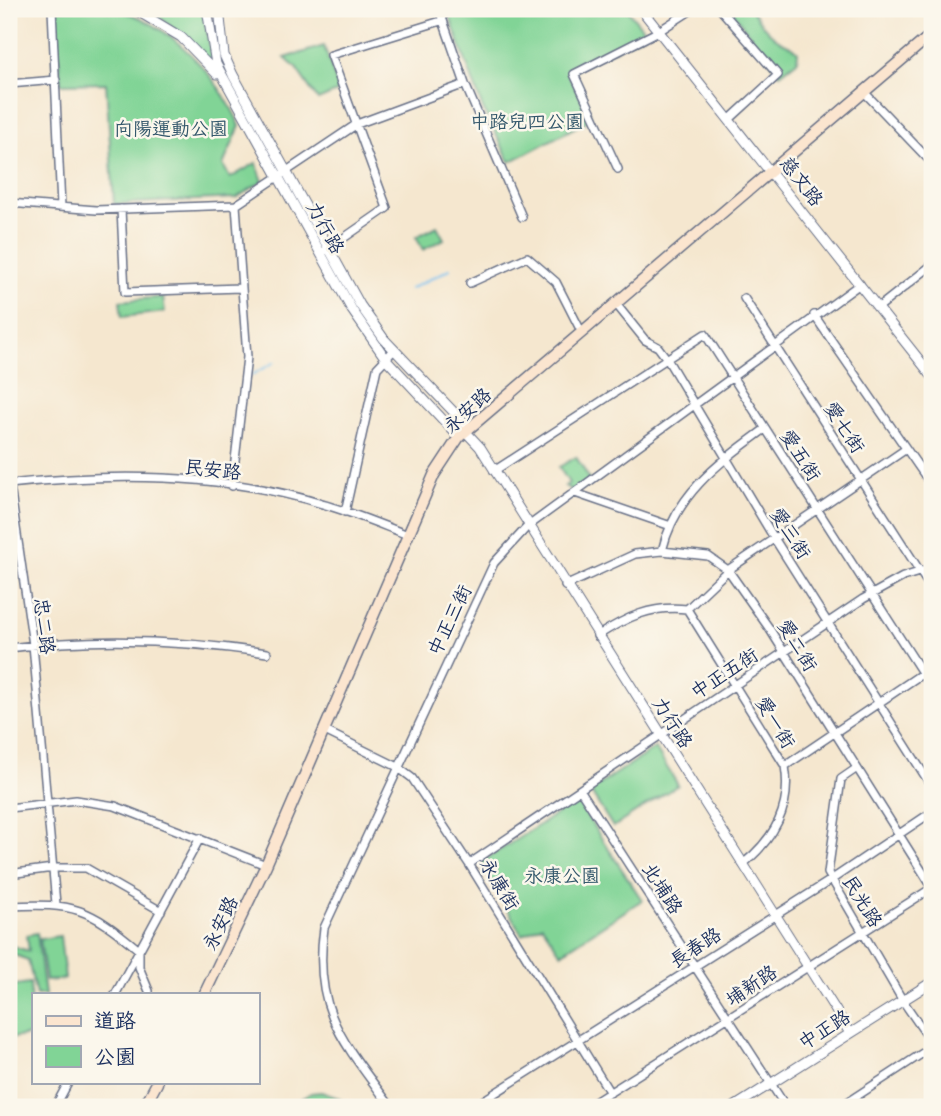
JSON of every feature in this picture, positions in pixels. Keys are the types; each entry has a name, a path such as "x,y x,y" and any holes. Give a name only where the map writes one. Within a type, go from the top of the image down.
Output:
{"main road":[{"name":"永安路","path":"205,993 267,865 434,475 464,432 932,34"},
{"path":"144,1107 156,1084"}],"street":[{"path":"52,9 61,207"},
{"path":"134,9 181,37 212,66 233,99"},
{"name":"力行路","path":"207,9 216,64 233,99 367,335 386,359 464,432"},
{"name":"力行路","path":"219,9 224,55 233,75 288,169 360,305 494,471 850,1033"},
{"path":"439,9 465,84 522,217"},
{"name":"慈文路","path":"641,9 731,118 932,376"},
{"path":"618,169 574,74 659,31 693,9"},
{"path":"720,9 778,75 731,118"},
{"path":"321,254 387,208 331,55 441,21"},
{"path":"9,84 56,80"},
{"path":"9,203 121,209 236,205 357,124 465,84"},
{"path":"865,93 932,163"},
{"path":"232,486 247,357 236,205"},
{"path":"121,209 125,292 240,288"},
{"path":"470,283 527,257 556,282 582,333"},
{"path":"879,307 932,265"},
{"name":"中正三街","path":"391,1107 345,1043 331,1018 319,963 324,928 396,766 494,563 527,527 860,284"},
{"name":"愛七街","path":"744,299 932,590"},
{"name":"愛三街","path":"616,304 645,340 658,347 667,359 692,405 774,538 830,622 932,787"},
{"path":"814,315 932,486"},
{"name":"愛五街","path":"667,359 705,334 932,688"},
{"path":"345,512 377,368 394,350"},
{"path":"494,471 667,359"},
{"path":"662,551 668,525 685,498 725,458 765,429"},
{"path":"597,636 636,613 664,607 687,609 728,570 906,449"},
{"name":"民安路","path":"9,482 123,476 232,486 290,495 408,535"},
{"name":"忠二路","path":"9,482 33,645 56,904"},
{"path":"575,493 668,525"},
{"name":"愛二街","path":"565,586 627,557 662,551 708,556 728,570 769,628 932,887"},
{"name":"中正五街","path":"469,864 873,594 903,576 932,568"},
{"name":"愛一街","path":"687,609 785,766 788,784 786,805 779,822 759,851 743,864"},
{"path":"9,648 90,640 220,646 267,653"},
{"path":"785,766 932,667"},
{"name":"永康街","path":"325,731 396,766 412,778 469,864 610,1093"},
{"name":"民光路","path":"857,768 841,779 828,873 932,1045"},
{"name":"北埔路","path":"581,791 786,1107"},
{"path":"9,808 47,802 90,800 115,806 267,865"},
{"name":"長春路","path":"473,1107 932,813"},
{"path":"116,993 200,838"},
{"path":"9,874 53,868 93,870 161,911"},
{"name":"埔新路","path":"587,1107 932,887"},
{"path":"9,906 56,904 86,912 139,950"},
{"path":"139,950 139,967 149,991"},
{"name":"中正路","path":"734,1107 932,982"},
{"path":"839,1107 932,1045"},
{"path":"55,1107 67,1084"}],"green space":[{"name":"向陽運動公園","path":"55,9 114,9 154,25 172,38 190,54 219,89 240,126 223,165 230,178 256,163 263,181 236,198 114,204 106,83 61,84"},
{"path":"142,9 203,9 213,65 162,19"},
{"name":"中路兒四公園","path":"447,9 627,9 644,30 644,35 567,73 591,116 589,120 510,162 483,109"},
{"path":"730,9 751,9 770,33 798,52 797,61 780,74"},
{"path":"324,46 339,91 318,100 296,68 285,58"},
{"path":"437,226 444,239 423,250 416,237"},
{"path":"163,297 165,312 122,317 120,301"},
{"path":"576,457 590,480 574,491 565,486 569,483 559,467"},
{"name":"永康公園","path":"655,748 678,785 613,827 590,791"},
{"name":"永康公園","path":"577,801 642,900 561,953 542,925 522,935 481,862"},
{"path":"37,933 45,993 36,993 28,960 9,953 9,945 29,951 27,935"},
{"path":"60,936 65,979 46,981 40,939"},
{"path":"30,983 32,1035 10,1038 9,986"},
{"path":"321,1092 339,1098 346,1107 334,1107 319,1101 304,1107 288,1107 311,1093"}],"waterway":[{"path":"410,289 450,269"},
{"path":"250,376 275,362"}]}
